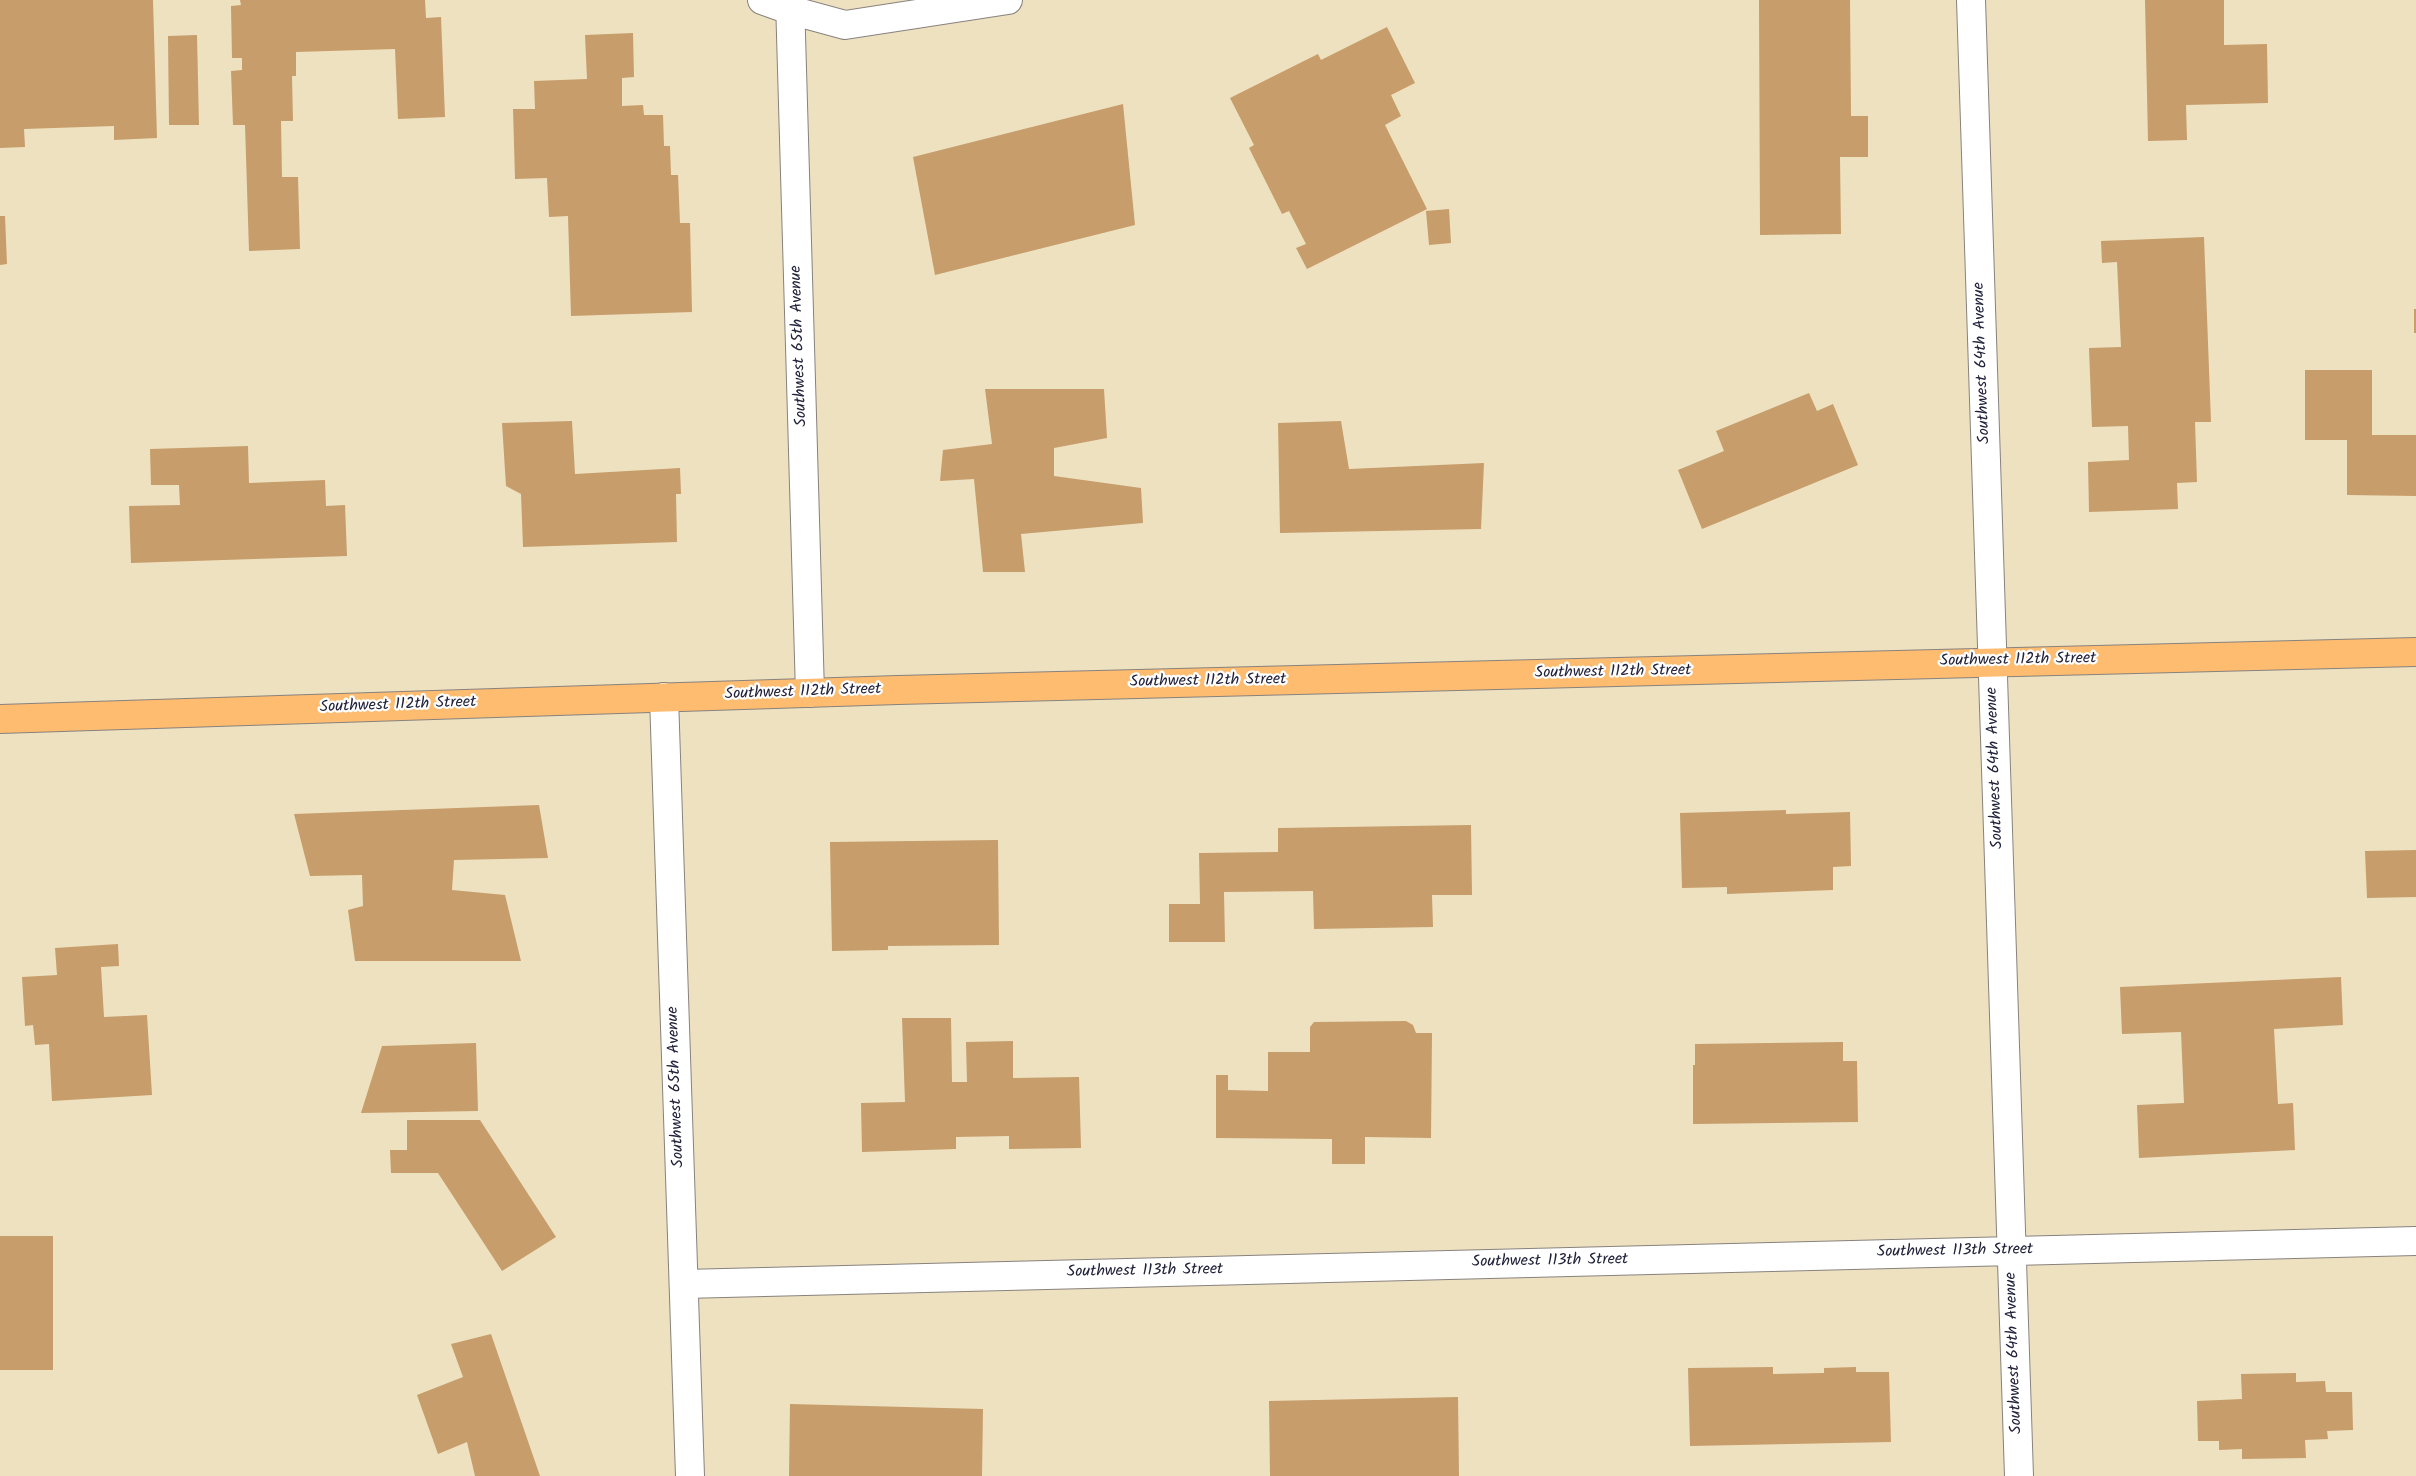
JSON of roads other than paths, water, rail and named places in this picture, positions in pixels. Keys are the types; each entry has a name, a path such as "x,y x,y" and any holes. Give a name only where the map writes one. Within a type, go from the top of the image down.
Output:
{"main road":[{"name":"Southwest 112th Street","path":"0,719 664,697 1992,661 2416,652"}],"street":[{"path":"762,0 790,5 845,25 1008,0"},
{"name":"Southwest 64th Avenue","path":"1971,0 2019,1476"},
{"name":"Southwest 65th Avenue","path":"790,5 810,693"},
{"name":"Southwest 65th Avenue","path":"664,697 690,1476"},
{"name":"Southwest 113th Street","path":"684,1284 2416,1241"}]}
